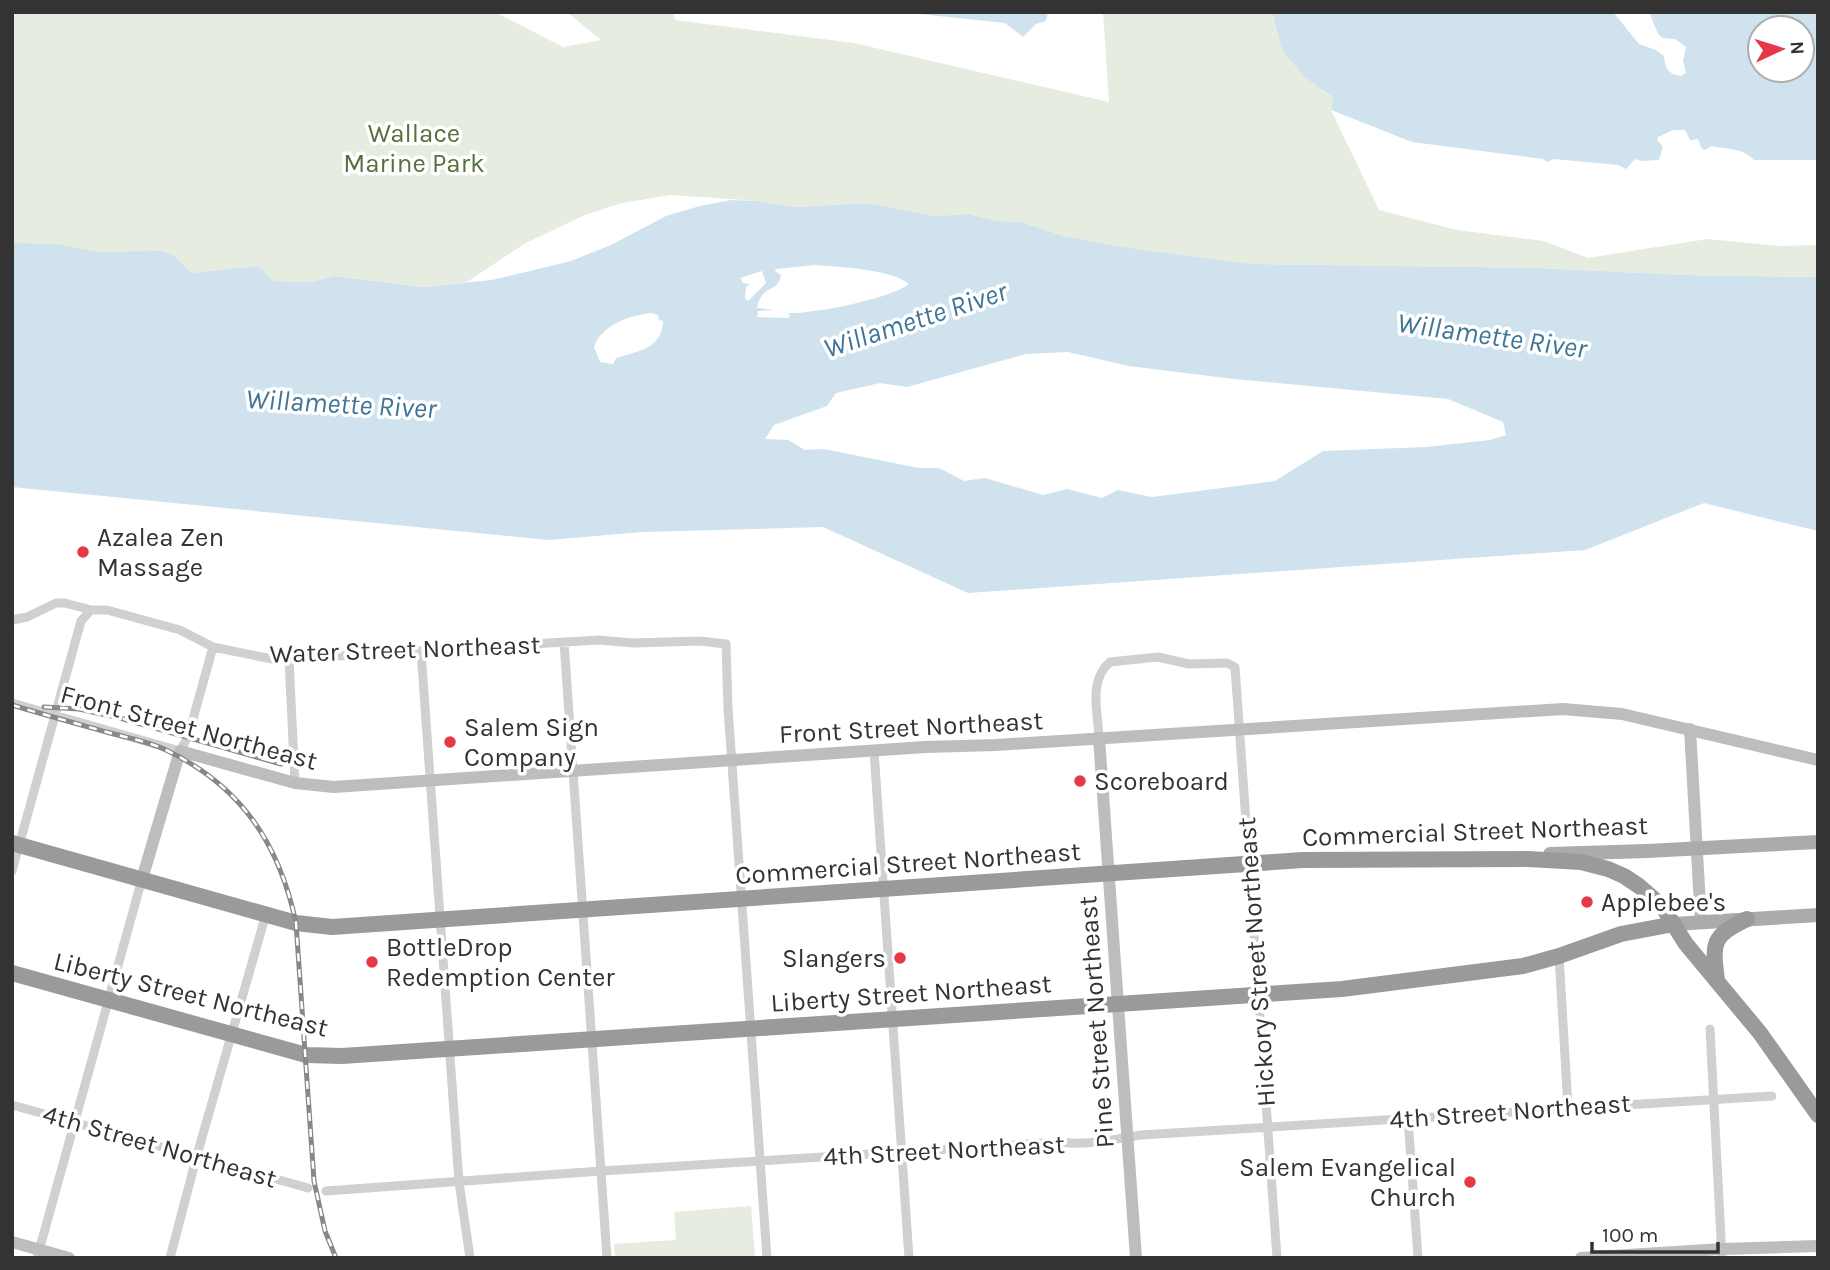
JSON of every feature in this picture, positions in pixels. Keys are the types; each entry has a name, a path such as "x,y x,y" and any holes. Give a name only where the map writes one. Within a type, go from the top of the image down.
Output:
{"highway":[{"name":"Commercial Street Northeast","path":"16,844 306,925 332,927 1107,873 1349,859 1528,859"},
{"path":"1528,859 1581,862 1608,869 1624,876 1652,896 1686,944 1760,1033 1818,1115"},
{"path":"1717,979 1714,952 1717,940 1725,930 1748,919"},
{"name":"Liberty Street Northeast","path":"12,973 316,1056 1342,989 1523,966 1621,934 1674,924"}],"main road":[{"name":"Commercial Street Northeast","path":"1528,859 1546,854 1818,842"},
{"name":"Liberty Street Northeast","path":"1674,924 1818,915"}],"street":[{"name":"Water Street Northeast","path":"12,620 27,617 56,603 72,604 91,610 107,610 180,630 213,647 272,659 564,642 700,641 726,644 732,761"},
{"path":"12,871 16,844 81,621 91,610"},
{"path":"564,642 607,1258"},
{"path":"38,1254 142,879 180,751 188,737 213,647"},
{"path":"421,652 458,1182 470,1258"},
{"name":"Hickory Street Northeast","path":"1110,662 1158,657 1189,664 1227,663 1235,667 1277,1258"},
{"path":"289,659 295,783"},
{"name":"Pine Street Northeast","path":"1110,662 1103,668 1096,686 1136,1258"},
{"name":"Front Street Northeast","path":"12,703 295,783 334,787 1563,709 1623,714 1818,760"},
{"path":"1690,729 1701,923"},
{"path":"874,751 909,1258"},
{"path":"732,761 767,1258"},
{"path":"170,1258 266,914"},
{"path":"1559,956 1568,1107"},
{"path":"1710,1029 1722,1253"},
{"name":"4th Street Northeast","path":"326,1191 601,1171 1108,1141 1127,1137 1568,1107 1772,1096"},
{"name":"4th Street Northeast","path":"12,1105 308,1188"},
{"path":"1408,1118 1418,1258"},
{"path":"12,1242 38,1254 69,1258"},
{"path":"1581,1258 1722,1253 1818,1246"}],"green space":[{"name":"Wallace Marine Park","path":"12,12 495,12 563,47 601,40 567,12 673,12 675,20 854,43 1109,102 1103,12 1272,12 1282,50 1333,98 1331,110 1379,210 1457,230 1544,241 1588,258 1707,239 1781,246 1818,245 1818,277 1686,275 1537,268 1251,264 1116,246 1064,236 1021,222 996,221 969,214 935,216 867,203 795,207 758,201 671,195 622,203 585,215 524,244 467,282 423,287 335,276 310,282 272,281 256,266 191,273 175,256 98,252 12,243"},
{"path":"751,1206 755,1258 615,1258 614,1244 676,1240 674,1212"}],"water":[{"path":"901,12 1048,12 1046,21 1036,24 1023,37 1005,23"},
{"path":"1272,12 1613,12 1639,44 1664,56 1668,70 1680,76 1686,73 1683,61 1686,47 1675,39 1663,38 1658,34 1649,12 1818,12 1818,160 1754,160 1735,150 1712,146 1705,150 1698,139 1690,140 1685,130 1673,130 1658,137 1657,140 1663,147 1659,160 1635,159 1626,169 1618,165 1554,159 1547,162 1543,159 1412,142 1331,110 1333,98 1305,77 1282,50"},
{"name":"Willamette River","path":"731,200 795,207 867,203 935,216 969,214 996,221 1021,222 1064,236 1116,246 1251,264 1537,268 1686,275 1818,277 1818,531 1704,503 1585,550 968,593 823,527 642,532 549,540 12,487 12,243 57,244 98,252 162,251 175,256 191,273 257,266 273,281 310,282 335,276 423,287 492,280 571,261 611,245 666,216","holes":["815,265 851,268 890,275 909,284 885,295 851,304 788,313 789,318 757,317 758,311 774,310 757,308 762,295 779,281 781,275 776,269","762,271 766,283 748,301 745,298 746,287 750,284 743,283 740,278","643,314 658,315 659,320 663,321 662,330 654,343 616,358 613,364 600,362 594,347 603,332 625,319","1068,352 1129,366 1234,379 1448,399 1503,422 1506,435 1490,440 1426,447 1323,451 1275,481 1152,497 1118,490 1102,498 1067,489 1043,495 985,478 964,481 939,468 919,468 824,449 805,450 788,440 765,439 774,425 827,406 836,393 880,383 907,387 1026,354"]}],"railway":[{"path":"12,705 146,742 192,764 236,799 267,843 289,894 296,923 314,1181 325,1231 336,1258"},
{"path":"44,707 79,709 120,718 281,764"}],"place":[{"name":"Azalea Zen Massage","path":"83,552"},
{"name":"Salem Sign Company","path":"450,742"},
{"name":"Scoreboard","path":"1080,781"},
{"name":"Applebee's","path":"1587,902"},
{"name":"Slangers","path":"900,958"},
{"name":"BottleDrop Redemption Center","path":"372,962"},
{"name":"Salem Evangelical Church","path":"1470,1182"}]}
